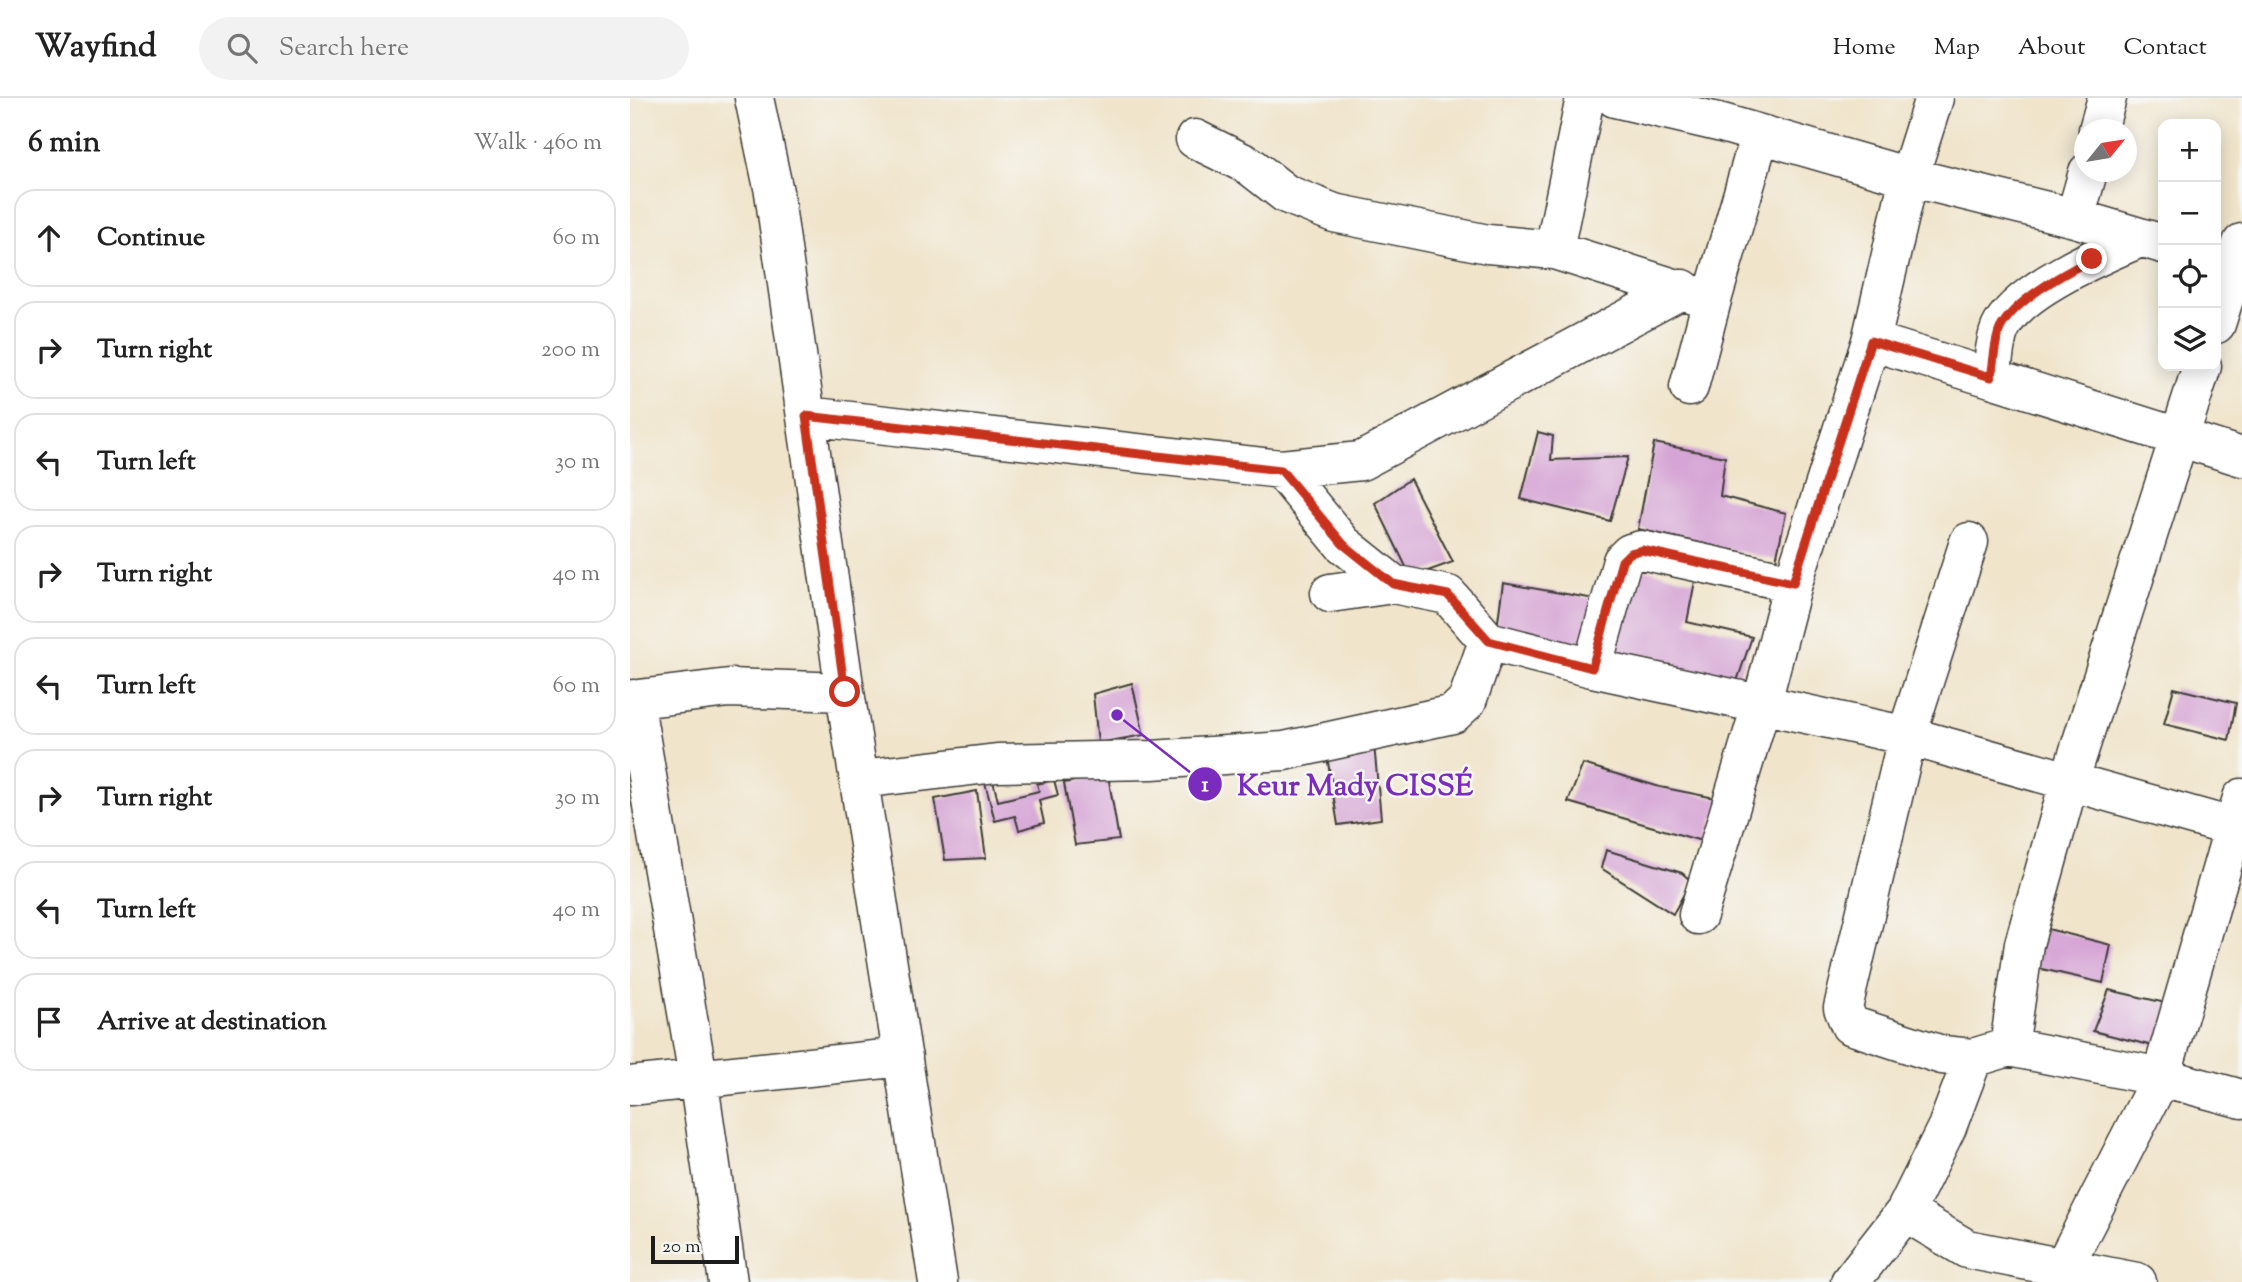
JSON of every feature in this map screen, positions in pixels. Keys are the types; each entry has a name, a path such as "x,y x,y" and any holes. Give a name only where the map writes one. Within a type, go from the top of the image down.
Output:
{"street":[{"path":"754,98 774,192 845,692 938,1282"},
{"path":"1554,250 1585,98"},
{"path":"1615,98 1718,110 1760,134 1909,177 2075,218 2151,241"},
{"path":"1698,915 1761,706 1793,583 1871,341 1909,177 1934,98"},
{"path":"2101,119 2107,98"},
{"path":"1689,387 1698,295 1760,134"},
{"path":"1195,139 1250,166 1286,194 1334,214 1488,244 1554,250 1698,295"},
{"path":"2075,218 2085,182"},
{"path":"1991,377 2000,328 2023,303 2068,271 2151,241"},
{"path":"2220,308 2234,256"},
{"path":"806,416 1281,470 1361,461 1698,295"},
{"path":"1871,341 2242,457"},
{"path":"2009,1047 2024,944 2070,779 2200,371"},
{"path":"1281,470 1343,544 1393,584"},
{"path":"1969,542 1908,736 1843,1008 1845,1018 1850,1025 1942,1055 1973,1058 2009,1047 2161,1077 2242,1099"},
{"path":"1592,668 1622,561 1630,553 1642,550 1793,583"},
{"path":"1330,593 1393,584 1448,595 1489,641 1592,668 1908,736 2070,779 2237,813 2161,1077 2070,1273"},
{"path":"860,779 997,763 1152,760 1284,751 1453,714 1467,701 1489,641"},
{"path":"728,1282 698,1077 632,699 729,688 845,692"},
{"path":"630,1086 903,1057"},
{"path":"1850,1282 1905,1212 1947,1127 1973,1058"},
{"path":"1905,1212 1970,1265 2070,1273 2137,1282"}],"building":[{"path":"1538,432 1553,436 1551,460 1628,457 1610,521 1521,499"},
{"path":"1654,443 1725,457 1720,496 1786,513 1776,560 1638,529"},
{"path":"1410,479 1453,562 1411,577 1375,503"},
{"path":"1630,566 1695,581 1687,622 1752,637 1734,690 1610,658"},
{"path":"1503,583 1595,599 1577,654 1496,636"},
{"path":"1132,683 1144,735 1098,743 1093,694"},
{"path":"2174,688 2236,703 2229,740 2164,724"},
{"path":"1374,744 1381,819 1338,825 1327,756"},
{"path":"1583,764 1660,787 1720,799 1705,842 1568,802"},
{"path":"1108,775 1119,840 1075,845 1064,783"},
{"path":"1054,780 1058,795 1039,800 1044,823 1019,830 1015,816 995,821 985,783 993,781 998,801 1039,791 1037,784"},
{"path":"977,791 986,858 945,860 935,799"},
{"path":"1606,850 1682,873 1691,881 1673,914 1601,868"},
{"path":"2044,928 2111,945 2103,983 2033,967"},
{"path":"2109,990 2170,1004 2157,1047 2093,1031"}],"place":[{"name":"Keur Mady CISSÉ","path":"1117,715"}],"route":[{"path":"845,692 806,416 1281,470 1343,544 1393,584 1448,595 1489,641 1592,668 1622,561 1630,553 1642,550 1793,583 1871,341 1991,377 2000,328 2023,303 2044,287 2092,259"}]}
